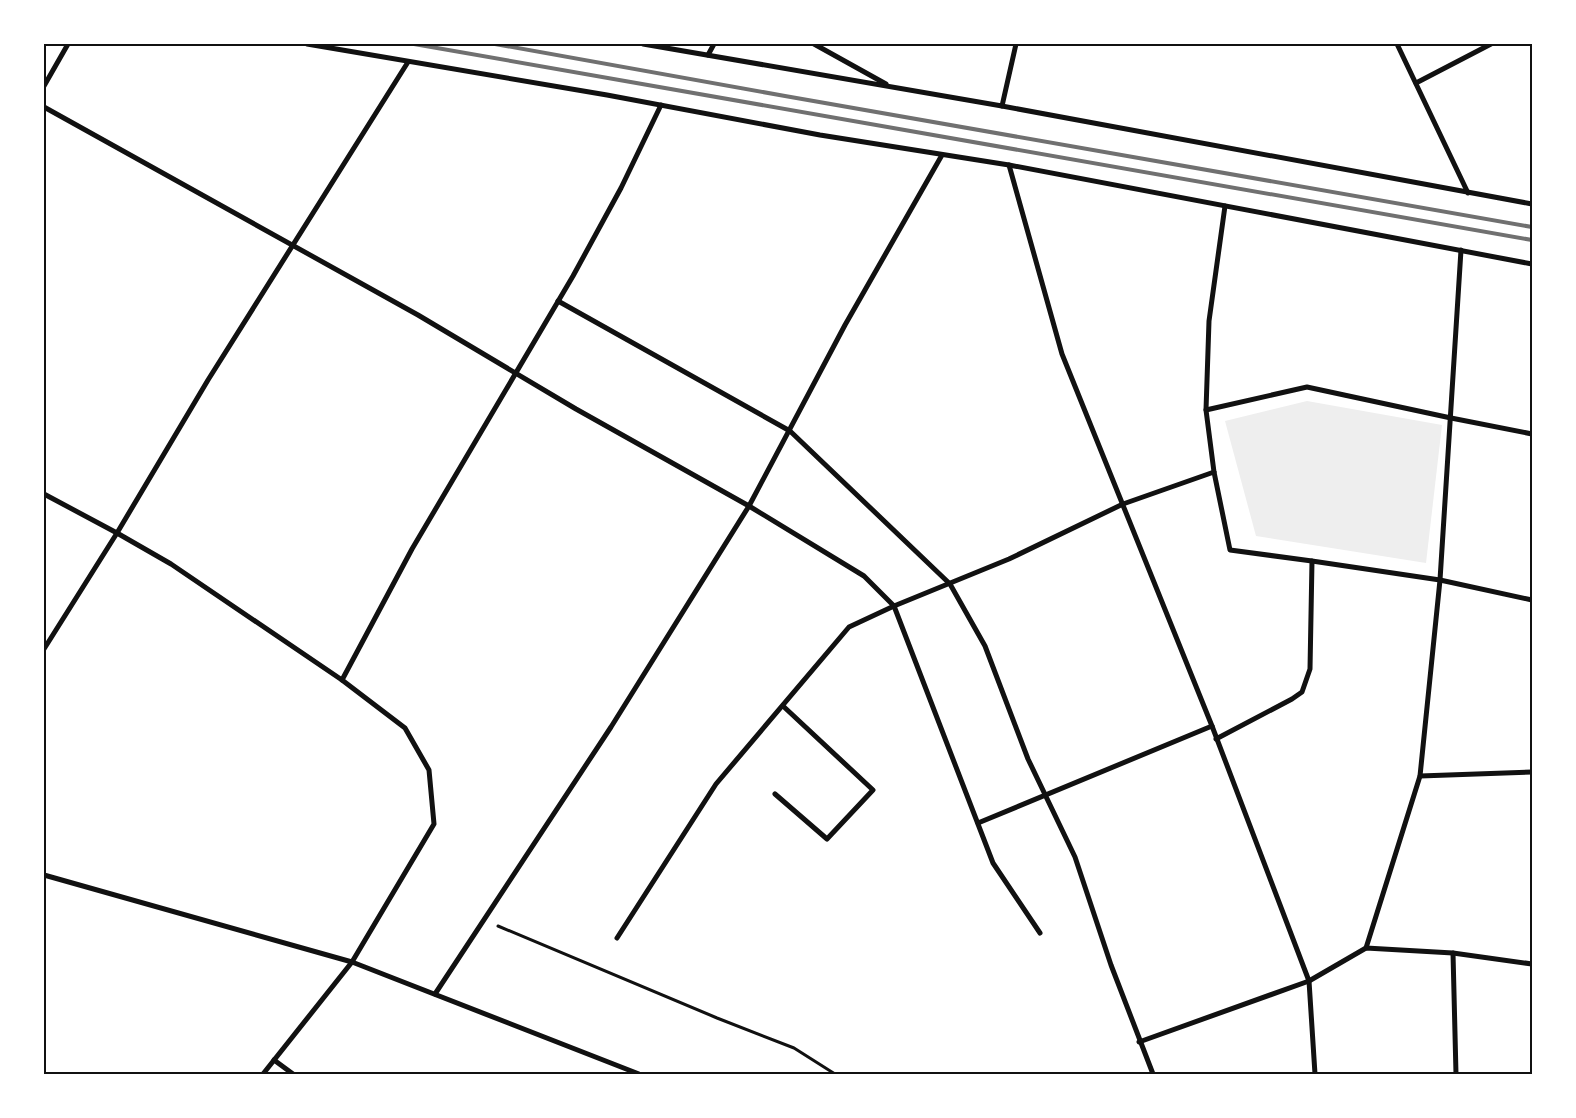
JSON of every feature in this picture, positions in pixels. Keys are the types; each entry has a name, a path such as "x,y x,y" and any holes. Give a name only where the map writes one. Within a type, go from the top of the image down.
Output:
{"street":[{"path":"44,86 68,44"},
{"path":"306,44 661,105 820,136 1009,165 1532,264"},
{"path":"643,44 1002,106 1532,204"},
{"path":"708,55 714,44"},
{"path":"814,44 891,87"},
{"path":"1002,106 1016,44"},
{"path":"1397,44 1468,193"},
{"path":"1416,83 1491,44"},
{"path":"44,649 117,533 208,380 408,62"},
{"path":"342,680 412,548 558,300 621,188 661,105"},
{"path":"44,107 418,314 576,409 749,506 864,576 894,606 993,863 1040,933"},
{"path":"435,994 611,727 749,506 845,325 942,154"},
{"path":"1009,165 1062,354 1212,726 1308,981 1315,1074"},
{"path":"1225,206 1209,321 1206,410 1214,472 1230,550 1440,580 1532,600"},
{"path":"1366,948 1420,776 1440,580 1461,250"},
{"path":"558,300 790,431 950,584 986,646 1028,759 1075,857 1111,965 1139,1042 1153,1074"},
{"path":"1206,410 1306,387 1532,434"},
{"path":"617,938 716,784 848,627 894,606 1010,559 1123,504 1214,472"},
{"path":"44,494 171,564 342,680 405,728 429,770 434,824 352,962 263,1074"},
{"path":"1216,739 1292,700 1302,692 1310,669 1312,561"},
{"path":"775,794 827,839 873,790 783,706"},
{"path":"978,823 1212,726"},
{"path":"1420,776 1532,772"},
{"path":"44,875 352,962 639,1074"},
{"path":"1139,1042 1308,981 1366,948 1453,953 1532,964"},
{"path":"1453,953 1456,1074"},
{"path":"274,1060 293,1074"}],"path":[{"path":"484,920 717,1018 794,1048 836,1074"}],"shaded area":[{"path":"1307,401 1442,425 1426,563 1256,536 1225,421"}],"railway":[{"path":"414,44 1532,240"},
{"path":"495,44 1532,227"}]}
